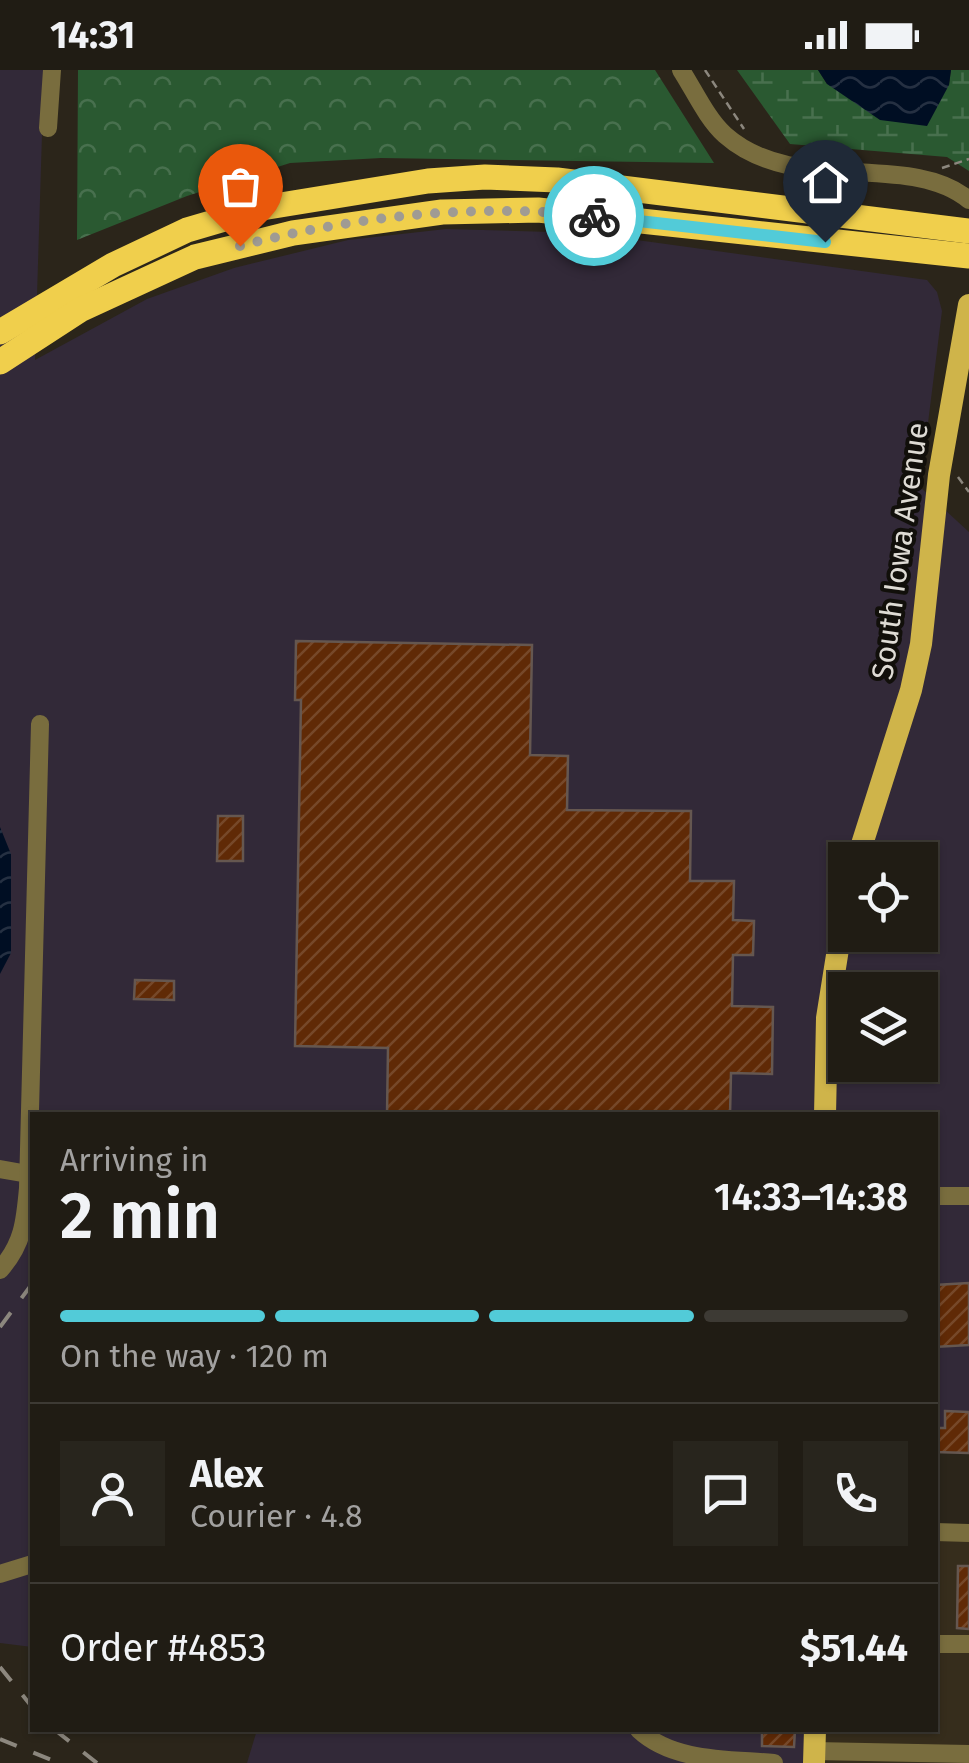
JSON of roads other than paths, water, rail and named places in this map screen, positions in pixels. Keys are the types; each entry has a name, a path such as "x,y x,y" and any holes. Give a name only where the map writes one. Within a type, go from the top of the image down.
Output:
{"highway":[{"path":"0,332 112,266 188,230 262,208 428,181 485,177 557,180 969,230"},
{"path":"0,362 80,310 196,257 293,233 442,212 538,210 969,256"}],"main road":[{"name":"South Iowa Avenue","path":"863,842 912,690 921,644 939,475 969,305"},
{"path":"825,1112 827,1018 838,952"}],"street":[{"path":"48,128 52,70"},
{"path":"682,70 722,132 744,149 768,160 812,170 927,179 947,184 968,199"},
{"path":"0,1270 23,1236 28,1174 40,724"},
{"path":"0,1169 28,1174"},
{"path":"938,1196 969,1196"},
{"path":"938,1532 969,1532"},
{"path":"0,1574 30,1565"},
{"path":"938,1644 969,1644"},
{"path":"641,1732 652,1743 694,1756 774,1763"},
{"path":"814,1748 969,1754"}],"water":[{"path":"818,70 951,70 949,85 927,126 880,120 827,84"},
{"path":"0,827 11,854 11,953 0,974"}],"railway":[{"path":"0,1327 30,1287"},
{"path":"0,1667 30,1704"},
{"path":"58,1732 97,1763"},
{"path":"0,1739 59,1763"}]}
